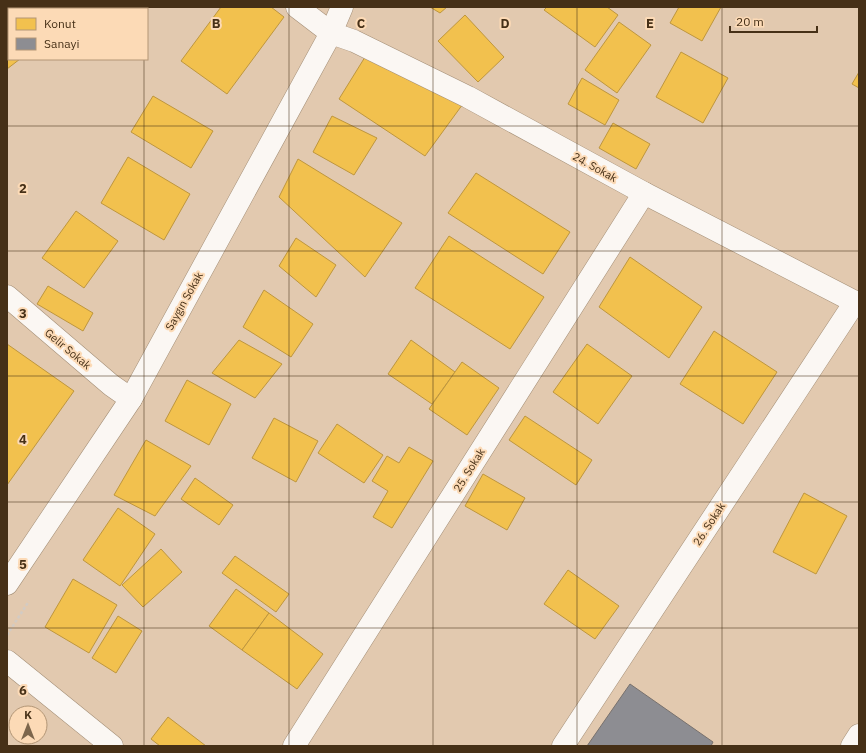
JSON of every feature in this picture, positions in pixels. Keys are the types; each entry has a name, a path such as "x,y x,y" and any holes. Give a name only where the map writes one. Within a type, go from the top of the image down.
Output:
{"street":[{"path":"297,7 330,33"},
{"name":"Saygın Sokak","path":"7,584 131,399 330,33 342,7"},
{"name":"24. Sokak","path":"330,33 354,40 468,97 644,193 857,303"},
{"name":"25. Sokak","path":"294,746 644,193"},
{"name":"Gelir Sokak","path":"7,296 111,385 131,399"},
{"name":"26. Sokak","path":"563,746 857,303"},
{"path":"7,661 112,746"},
{"path":"852,746 859,736"}],"building: Konut":[{"path":"32,7 72,7 71,8"},
{"path":"221,7 271,7 284,17 227,94 181,61"},
{"path":"430,7 447,7 440,13"},
{"path":"547,7 607,7 618,15 595,47 544,10"},
{"path":"679,7 721,7 702,41 670,23"},
{"path":"7,9 8,60 19,60 7,69"},
{"path":"465,15 504,57 478,82 438,41"},
{"path":"619,22 651,45 617,93 585,70"},
{"path":"370,49 468,97 425,156 339,99"},
{"path":"681,52 728,78 703,123 656,97"},
{"path":"859,72 859,88 852,84"},
{"path":"582,78 619,100 605,125 568,104"},
{"path":"153,96 213,131 191,168 131,132"},
{"path":"332,116 377,138 354,175 313,152"},
{"path":"613,123 650,144 636,169 599,148"},
{"path":"128,157 190,194 164,240 101,203"},
{"path":"298,159 402,223 365,277 279,197"},
{"path":"476,173 570,232 543,274 448,213"},
{"path":"76,211 118,241 84,288 42,258"},
{"path":"449,236 544,297 510,349 415,288"},
{"path":"296,238 336,265 316,297 279,266"},
{"path":"630,257 702,307 669,358 599,307"},
{"path":"48,286 93,313 83,331 37,304"},
{"path":"264,290 313,324 291,357 243,327"},
{"path":"714,331 777,372 743,424 680,384"},
{"path":"239,340 282,364 255,398 212,373"},
{"path":"411,340 455,372 432,404 388,374"},
{"path":"7,344 74,391 7,485"},
{"path":"587,344 632,376 598,424 553,392"},
{"path":"462,362 499,388 467,435 429,409"},
{"path":"187,380 231,404 209,445 165,421"},
{"path":"525,416 592,460 576,485 509,440"},
{"path":"274,418 318,441 296,482 252,458"},
{"path":"337,424 383,455 364,483 318,453"},
{"path":"146,440 191,466 155,516 114,495"},
{"path":"409,447 433,461 392,528 373,517 388,491 372,481 387,456 399,463"},
{"path":"483,474 525,498 507,530 465,506"},
{"path":"195,478 233,505 219,525 181,499"},
{"path":"804,493 847,516 816,574 773,552"},
{"path":"118,508 155,534 120,586 83,560"},
{"path":"161,549 182,572 143,607 122,585"},
{"path":"235,556 289,594 276,612 222,573"},
{"path":"568,570 619,606 595,639 544,604"},
{"path":"73,579 117,605 89,653 45,627"},
{"path":"236,589 269,613 242,650 209,626"},
{"path":"269,613 323,654 297,689 242,650"},
{"path":"118,616 142,631 116,673 92,658"},
{"path":"168,717 206,746 160,746 151,739"}],"building: Sanayi":[{"path":"630,684 713,742 711,746 587,746"}]}
